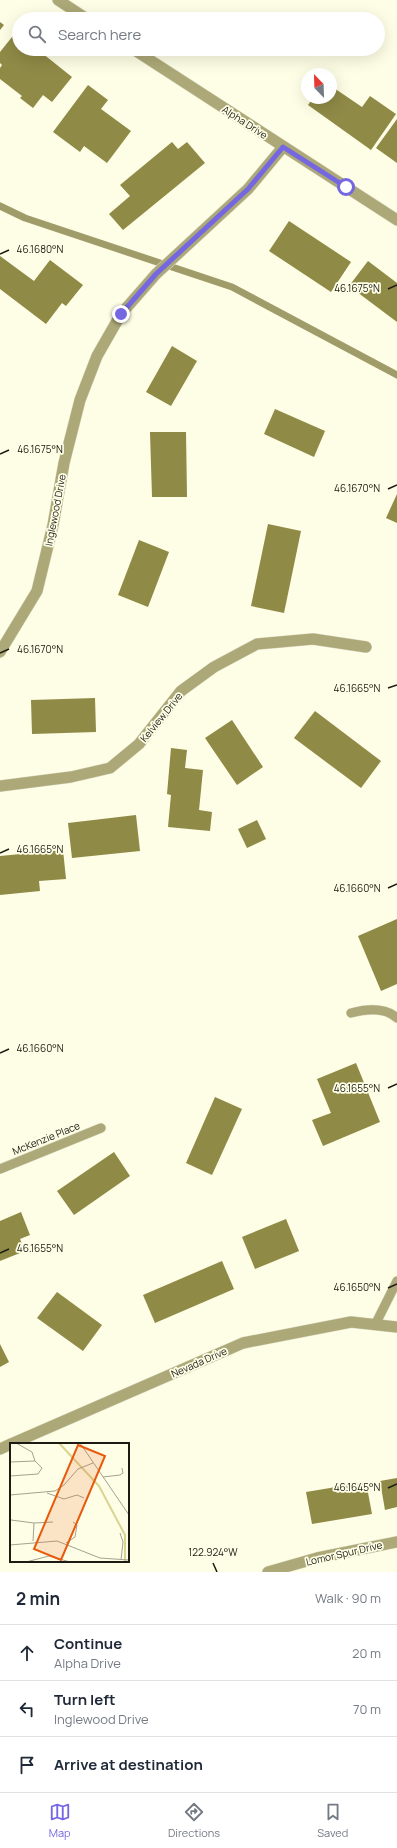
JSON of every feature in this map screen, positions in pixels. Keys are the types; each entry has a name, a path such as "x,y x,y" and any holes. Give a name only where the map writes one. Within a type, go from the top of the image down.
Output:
{"street":[{"path":"58,0 76,12"},
{"name":"Alpha Drive","path":"144,56 397,220"},
{"name":"Inglewood Drive","path":"0,652 37,591 53,525 64,463 78,407 97,356 121,314 151,280 248,189 283,147"},
{"name":"Kelview Drive","path":"0,786 71,777 110,768 139,744 181,691 214,667 257,644 313,639 366,647"},
{"name":"Nevada Drive","path":"13,1443 243,1343 351,1322 397,1327"},
{"name":"Nevada Drive","path":"0,1449 10,1444"},
{"name":"Lomor Spur Drive","path":"268,1572 317,1558 397,1542"}],"lane":[{"path":"351,1013 366,1009 391,1013 397,1018"},
{"name":"McKenzie Place","path":"0,1169 101,1128"},
{"path":"375,1325 397,1281"}],"building":[{"path":"0,22 4,25 0,30"},
{"path":"12,37 12,56 46,56 72,77 52,102 43,95 33,108 20,98 22,96 0,79 0,68 2,65 0,63 0,52"},
{"path":"88,85 108,100 101,109 131,131 107,163 84,146 80,152 53,132"},
{"path":"337,90 362,107 370,96 396,114 371,150 308,105 337,104"},
{"path":"397,119 397,163 376,148"},
{"path":"172,142 178,149 187,142 205,163 123,230 109,214 130,196 120,185"},
{"path":"289,221 351,262 331,292 269,251"},
{"path":"0,256 34,281 50,260 83,285 66,306 62,303 46,324 0,289"},
{"path":"368,261 397,283 397,322 349,286"},
{"path":"172,346 197,361 171,406 146,392"},
{"path":"275,409 325,431 314,457 264,434"},
{"path":"150,432 186,432 187,497 152,497"},
{"path":"397,494 397,523 386,518"},
{"path":"268,524 301,531 284,613 251,606"},
{"path":"139,540 169,552 148,607 118,595"},
{"path":"95,698 96,732 32,734 31,700"},
{"path":"315,711 381,761 361,788 294,738"},
{"path":"232,720 263,767 237,785 205,738"},
{"path":"171,748 187,750 185,768 203,770 199,810 212,812 210,831 168,827 171,795 167,794"},
{"path":"136,815 140,851 72,858 68,823"},
{"path":"257,820 266,839 247,848 238,829"},
{"path":"63,850 66,879 39,881 40,891 0,895 0,856"},
{"path":"397,919 397,984 381,991 358,936"},
{"path":"356,1063 380,1122 323,1146 312,1120 331,1113 317,1079"},
{"path":"215,1097 242,1109 212,1175 186,1163"},
{"path":"114,1152 130,1176 74,1215 57,1191"},
{"path":"21,1212 30,1235 20,1239 25,1251 0,1261 0,1221"},
{"path":"286,1219 299,1251 255,1269 242,1237"},
{"path":"222,1261 234,1289 155,1323 143,1295"},
{"path":"57,1292 102,1325 83,1351 37,1318"},
{"path":"0,1344 9,1362 0,1367"},
{"path":"397,1478 397,1507 385,1510 380,1481"},
{"path":"366,1482 372,1514 312,1524 306,1492"}],"waterway":[{"path":"0,206 25,218 232,287 397,375"}],"route":[{"path":"121,314 156,274 248,189 283,147 346,187"}]}
